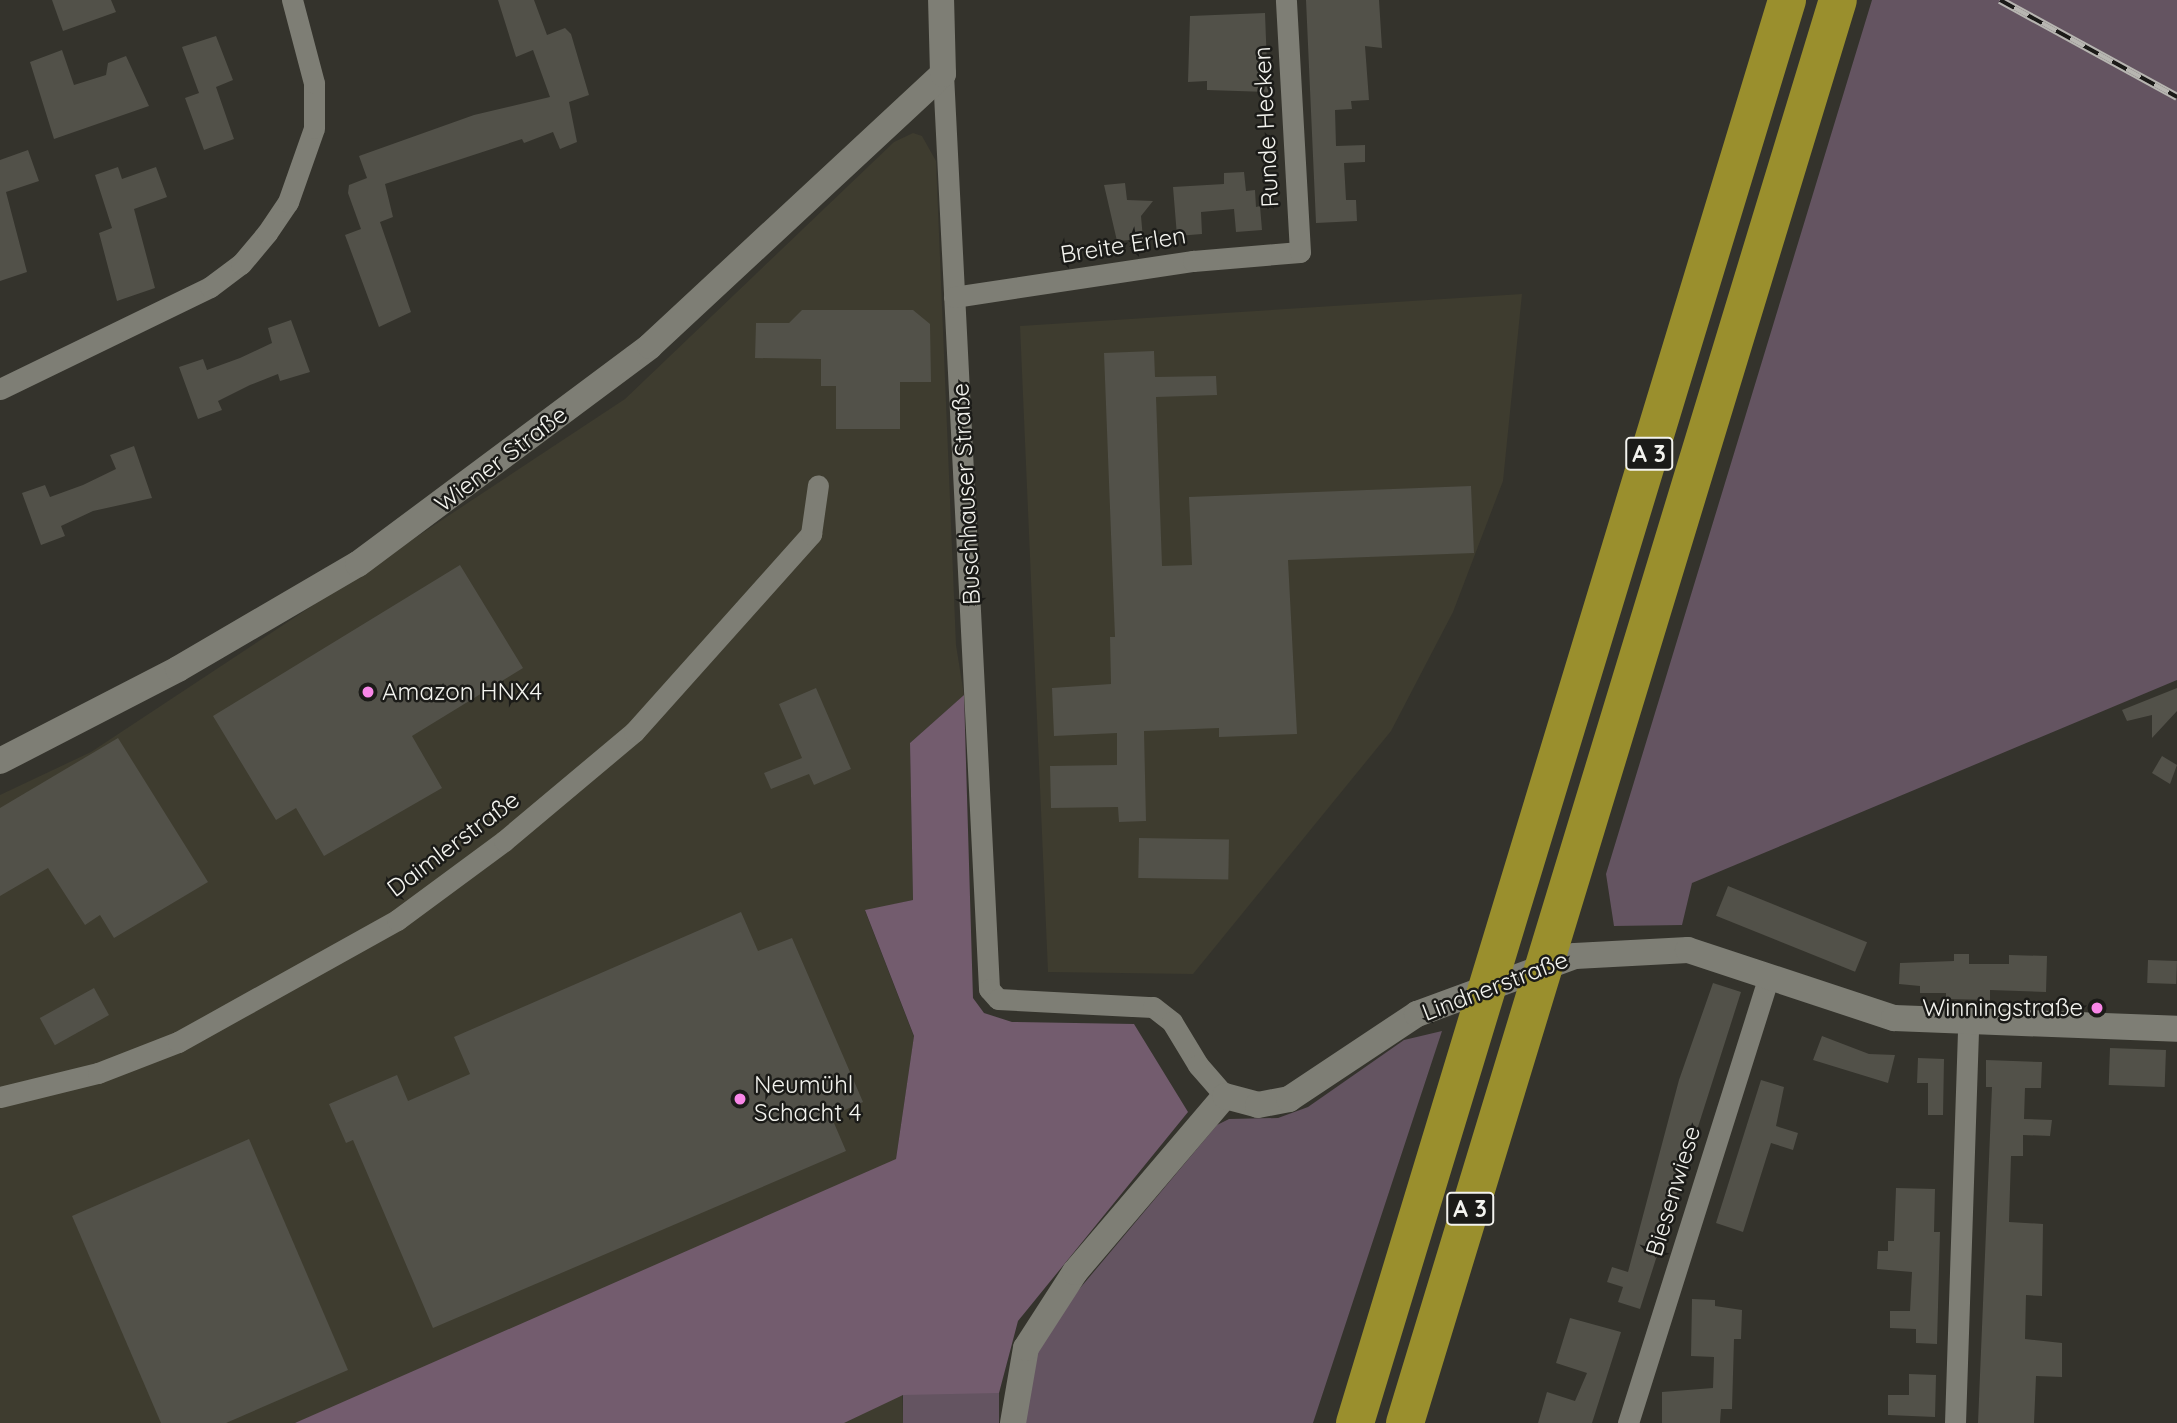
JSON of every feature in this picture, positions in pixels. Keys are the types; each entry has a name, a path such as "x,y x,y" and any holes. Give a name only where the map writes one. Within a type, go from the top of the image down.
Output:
{"highway":[{"name":"A 3","path":"1355,1423 1787,0"},
{"name":"A 3","path":"1405,1423 1838,0"}],"street":[{"path":"0,388 200,293 241,264 267,233 288,202 314,128 314,83 292,0"},
{"name":"Buschhauser Straße","path":"941,0 989,989 998,999 1153,1007 1172,1022 1198,1065 1225,1096"},
{"name":"Runde Hecken","path":"1286,0 1300,252"},
{"name":"Wiener Straße","path":"0,761 178,669 358,564 506,458 696,306 943,74"},
{"name":"Breite Erlen","path":"954,297 1193,261 1300,252"},
{"name":"Daimlerstraße","path":"0,1097 98,1073 188,1036 397,920 504,841 634,732 811,534 818,485"},
{"name":"Lindnerstraße","path":"1225,1096 1258,1105 1289,1099 1417,1014 1594,951 1688,950 1769,975 1880,1015 1968,1023 2177,1029"},
{"name":"Biesenwiese","path":"1628,1423 1769,975"},
{"path":"1955,1423 1968,1023"},
{"path":"1013,1423 1027,1348 1068,1283 1225,1096"}],"shaded area":[{"path":"1872,0 2177,0 2177,680 1692,883 1682,925 1614,926 1606,874"},
{"path":"913,133 922,136 936,161 956,645 964,695 910,743 913,900 865,911 914,1037 896,1159 903,1423 0,1423 0,795 91,752 625,399 894,142"},
{"path":"1522,294 1503,481 1453,612 1391,731 1193,974 1048,972 1020,326"},
{"path":"964,695 973,998 984,1013 1012,1022 1134,1024 1188,1112 1018,1321 999,1393 903,1395 844,1423 295,1423 896,1159 914,1036 865,910 913,900 910,743"},
{"path":"1442,1031 1313,1423 1015,1423 1029,1349 1217,1125 1229,1119 1278,1118 1308,1107 1404,1040"},
{"path":"903,1393 999,1393 999,1423 903,1423"}],"building":[{"path":"52,0 111,0 116,12 63,31"},
{"path":"498,0 534,0 547,35 565,28 571,34 589,95 569,102 577,142 560,149 553,132 524,143 522,139 385,184 393,217 380,222 411,312 379,327 345,235 361,229 348,193 349,185 367,178 359,156 474,115 550,97 533,50 516,57"},
{"path":"1306,0 1379,0 1382,48 1365,46 1369,100 1351,101 1352,109 1335,110 1336,146 1365,145 1365,162 1344,163 1346,200 1356,200 1357,221 1316,223"},
{"path":"1265,13 1268,92 1207,90 1207,81 1188,82 1190,16"},
{"path":"216,36 233,80 216,87 234,139 204,150 185,98 199,93 182,47"},
{"path":"62,50 74,85 106,75 108,63 126,56 149,106 54,139 30,62"},
{"path":"28,150 39,181 6,192 27,272 0,281 0,160"},
{"path":"118,167 122,179 156,167 167,197 134,209 155,288 117,301 99,233 112,228 95,175"},
{"path":"1244,172 1246,191 1255,190 1256,207 1260,206 1262,230 1236,232 1234,209 1201,212 1202,234 1177,236 1173,187 1224,184 1224,173"},
{"path":"1125,183 1127,200 1153,201 1141,216 1143,239 1117,241 1104,185"},
{"path":"802,310 913,310 930,324 931,382 900,382 900,429 836,429 836,386 821,386 821,359 755,358 756,323 789,323"},
{"path":"291,320 310,372 280,381 278,374 250,385 218,401 222,410 198,419 179,367 203,359 207,370 240,358 272,343 268,328"},
{"path":"1154,351 1155,377 1216,376 1217,395 1156,397 1162,566 1192,565 1189,497 1471,486 1474,553 1288,560 1297,734 1219,737 1219,728 1144,731 1146,821 1119,822 1118,807 1051,808 1050,766 1117,765 1117,733 1054,736 1052,688 1111,684 1110,637 1115,637 1104,353"},
{"path":"134,446 152,498 93,511 61,526 65,536 41,545 22,493 45,485 50,497 83,485 116,469 110,455"},
{"name":"Amazon HNX4","path":"460,565 523,668 412,736 442,788 324,856 296,808 276,820 213,716"},
{"path":"816,688 851,769 814,785 809,774 771,789 764,773 802,758 779,704"},
{"path":"2177,688 2177,711 2152,738 2152,715 2127,721 2122,710"},
{"path":"118,738 208,882 114,938 100,915 85,925 48,868 0,896 0,808"},
{"path":"2162,756 2177,765 2170,784 2152,773"},
{"path":"1139,838 1229,840 1228,880 1138,878"},
{"path":"1728,886 1867,942 1855,972 1716,916"},
{"path":"741,912 758,951 792,938 863,1102 831,1116 846,1151 433,1328 353,1140 346,1143 329,1104 397,1075 408,1101 470,1074 454,1037"},
{"path":"1954,954 1969,954 1969,964 2009,964 2009,955 2047,956 2046,992 1990,990 1990,1000 1946,999 1946,993 1920,993 1920,986 1899,984 1900,963 1954,961"},
{"path":"2148,960 2177,961 2176,984 2147,983"},
{"path":"1713,983 1741,992 1640,1309 1618,1302 1623,1287 1607,1282 1612,1267 1628,1272 1679,1080"},
{"path":"94,988 109,1015 55,1045 40,1018"},
{"path":"1822,1036 1869,1054 1895,1055 1888,1083 1813,1060"},
{"path":"2110,1048 2166,1050 2165,1087 2109,1085"},
{"path":"1918,1058 1944,1059 1943,1115 1928,1115 1928,1083 1917,1083"},
{"path":"1986,1060 2042,1062 2041,1088 2025,1088 2024,1119 2052,1120 2050,1136 2023,1135 2023,1156 2011,1156 2009,1222 2043,1224 2042,1296 2026,1295 2025,1339 2062,1343 2062,1377 2036,1376 2034,1423 1978,1423 1992,1087 1986,1087"},
{"path":"1761,1080 1784,1087 1776,1126 1798,1133 1793,1150 1771,1143 1743,1232 1716,1223"},
{"path":"249,1139 348,1370 226,1423 161,1423 72,1216"},
{"path":"1896,1188 1935,1189 1934,1232 1940,1232 1937,1344 1916,1343 1916,1329 1890,1328 1890,1311 1910,1311 1912,1272 1877,1269 1878,1251 1888,1251 1888,1241 1894,1241"},
{"path":"1692,1299 1715,1300 1715,1306 1742,1310 1741,1339 1734,1339 1732,1409 1721,1409 1720,1423 1662,1423 1662,1392 1713,1388 1714,1357 1691,1356"},
{"path":"1570,1318 1621,1332 1592,1423 1538,1423 1547,1392 1575,1401 1587,1373 1556,1363"},
{"path":"1909,1374 1936,1375 1935,1417 1888,1415 1888,1395 1909,1395"}],"railway":[{"path":"2000,0 2177,97"}],"place":[{"name":"Amazon HNX4","path":"368,692"},
{"name":"Winningstraße","path":"2097,1008"},
{"name":"Neumühl Schacht 4","path":"740,1099"}]}
